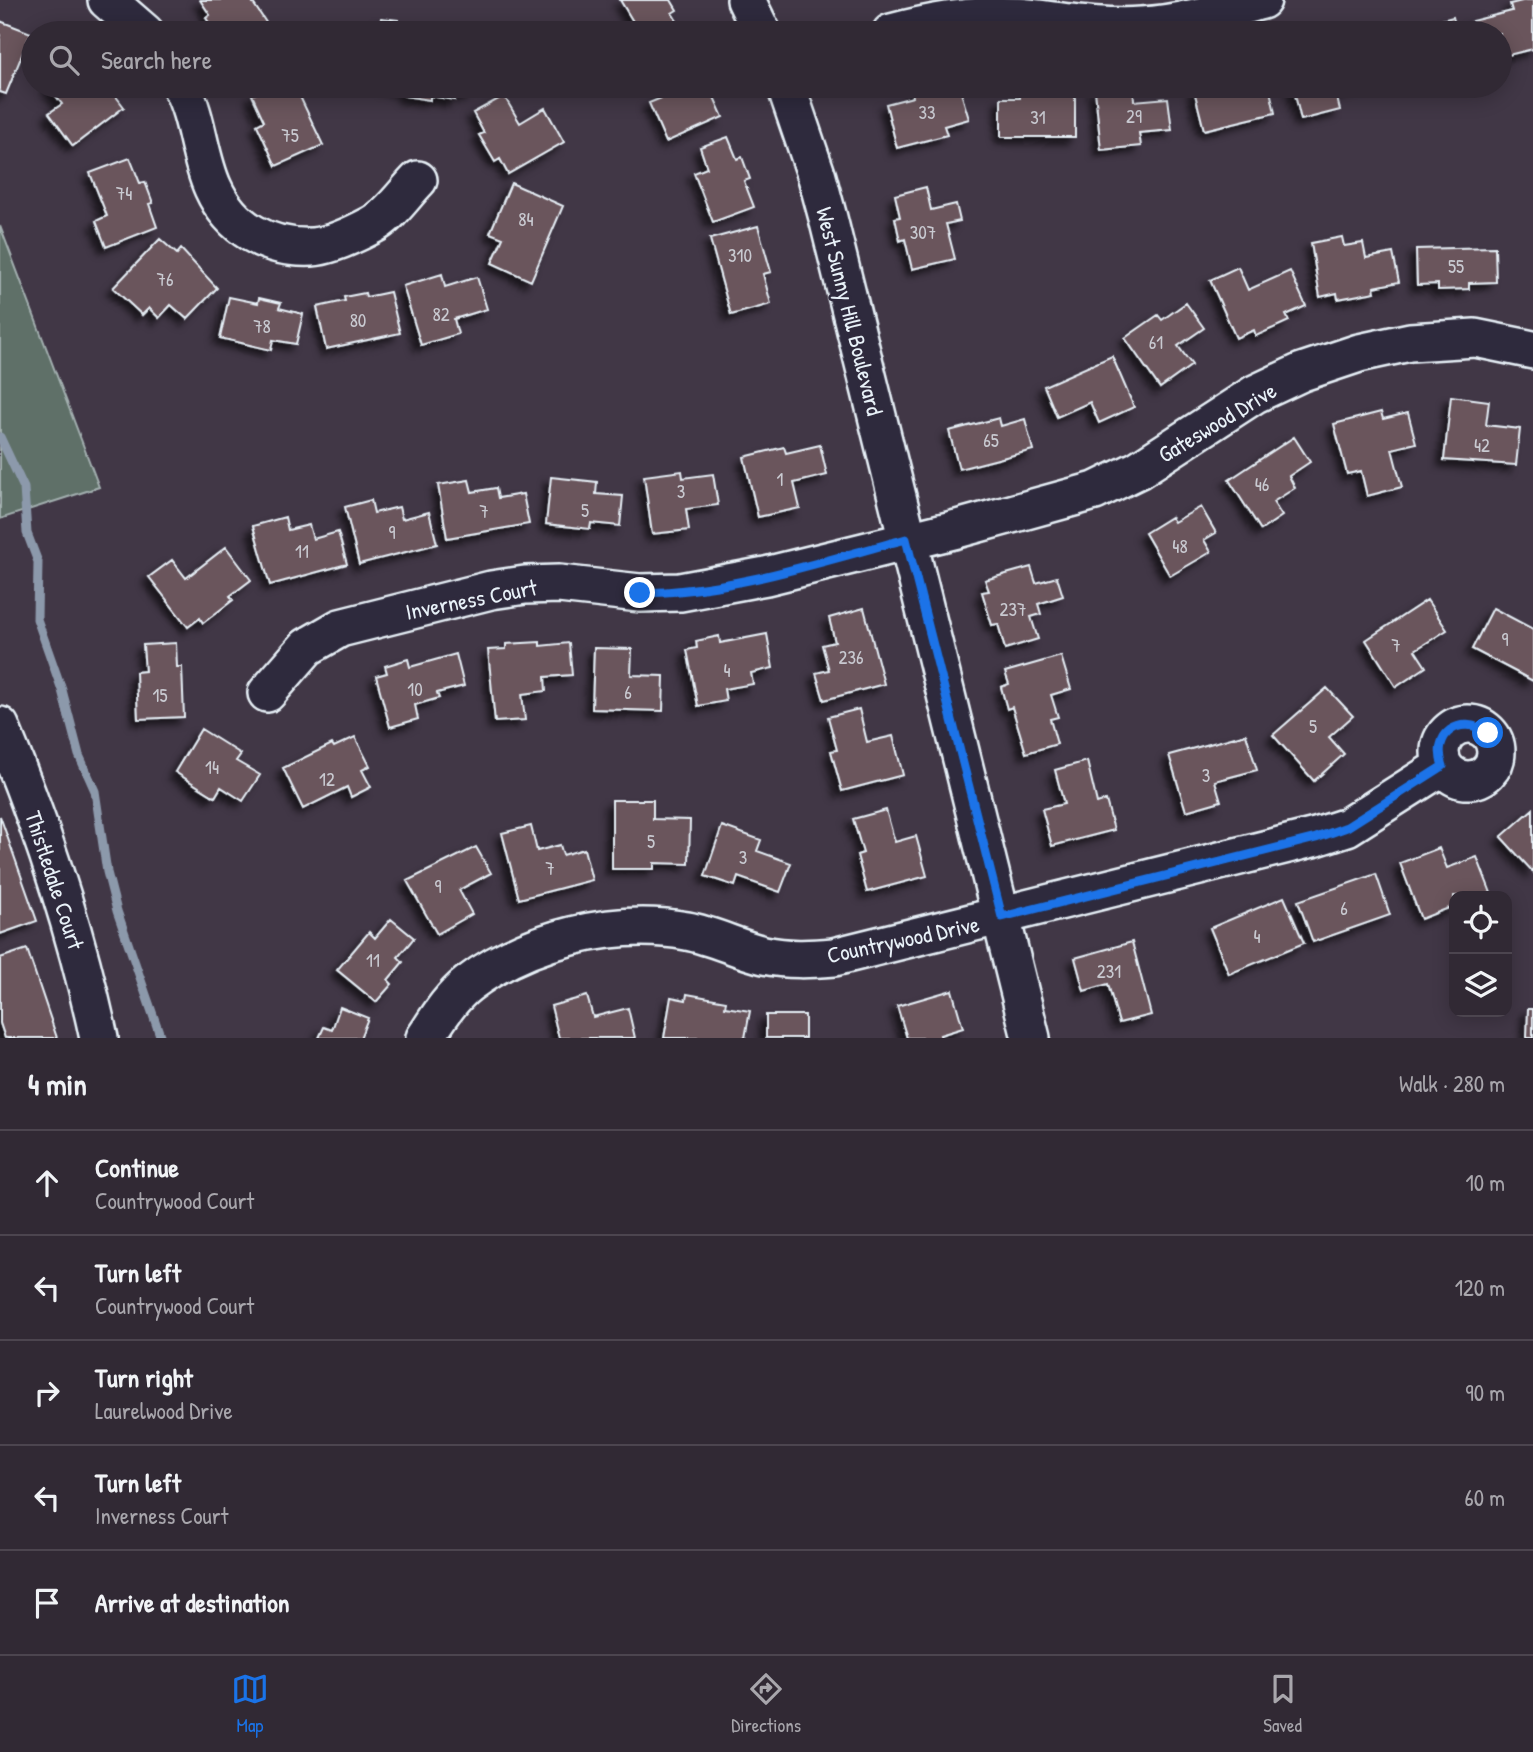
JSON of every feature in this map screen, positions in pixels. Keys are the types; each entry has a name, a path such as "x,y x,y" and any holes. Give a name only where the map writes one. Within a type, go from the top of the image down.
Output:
{"street":[{"path":"107,0 131,21"},
{"path":"746,0 756,21"},
{"path":"1176,21 1262,0"},
{"path":"958,21 1018,17 1049,21"},
{"path":"188,98 214,191 230,216 243,229 267,240 314,247 339,240 374,225 418,180"},
{"name":"West Sunny Hill Boulevard","path":"790,98 828,218 1031,1038"},
{"name":"Gateswood Drive","path":"906,539 1095,491 1138,470 1255,394 1302,372 1359,353 1410,342 1475,338 1533,350"},
{"name":"Inverness Court","path":"267,693 307,647 340,628 401,611 525,585 559,584 640,593 680,592 766,576 906,539"},
{"name":"Thistledale Court","path":"0,726 65,902 99,1038"},
{"name":"Countrywood Drive","path":"425,1038 467,985 502,962 546,944 580,935 661,927 691,932 765,955 798,960 834,957 1316,838 1347,827 1443,766"}],"green space":[{"path":"0,226 99,487 0,519"}],"building":[{"path":"200,0 251,0 265,21 208,21 206,18 210,15"},
{"path":"620,0 671,0 677,10 672,13 677,21 633,21"},
{"path":"1533,0 1533,49 1512,54 1512,21 1472,21 1512,11 1510,4"},
{"path":"1453,17 1454,21 1438,21"},
{"path":"381,18 398,20 398,21 380,21"},
{"path":"0,21 21,29 21,57 6,94 0,92"},
{"path":"57,98 117,98 124,107 73,146 49,113 62,104"},
{"path":"253,98 301,98 323,145 276,166 257,125 264,121"},
{"path":"505,98 520,123 545,108 564,142 508,174 500,159 495,162 479,135 484,133 473,113"},
{"path":"662,98 714,98 723,117 666,142 649,103"},
{"path":"909,98 963,98 969,119 944,126 947,135 897,148 886,104"},
{"path":"1001,98 1075,98 1075,137 1001,137"},
{"path":"1096,98 1134,98 1134,101 1168,98 1172,130 1139,133 1141,146 1101,150"},
{"path":"1196,98 1272,98 1275,113 1204,130"},
{"path":"1296,98 1337,98 1340,110 1301,120"},
{"path":"728,137 737,159 742,157 750,179 744,181 754,207 713,222 694,173 707,168 700,147"},
{"path":"130,158 140,183 145,182 153,203 149,204 157,227 106,247 96,221 107,216 90,173"},
{"path":"511,183 563,206 531,281 492,263 503,238 490,233"},
{"path":"926,187 931,210 956,204 960,221 946,224 955,259 912,269 905,239 900,241 895,218 900,217 895,195"},
{"path":"758,226 771,272 763,274 771,304 731,315 710,239"},
{"path":"1342,237 1344,246 1363,243 1366,258 1393,253 1399,282 1374,287 1375,292 1338,299 1337,293 1320,297 1311,243"},
{"path":"160,239 177,254 181,249 217,288 187,319 171,305 159,318 149,308 142,315 113,288"},
{"path":"1495,247 1496,282 1469,283 1469,289 1438,290 1438,284 1417,285 1416,249"},
{"path":"1238,267 1248,290 1290,271 1306,306 1286,315 1289,321 1256,336 1254,330 1236,338 1210,280"},
{"path":"442,274 445,287 477,277 487,309 454,319 458,334 421,345 403,286"},
{"path":"390,292 400,333 326,349 317,307 345,301 344,297 365,293 366,297"},
{"path":"229,297 258,303 259,298 281,303 279,308 303,314 296,344 273,340 271,350 220,338"},
{"path":"1186,303 1204,328 1178,346 1192,365 1160,388 1125,338 1158,315 1162,320"},
{"path":"1112,356 1134,407 1099,423 1090,402 1057,417 1044,386"},
{"path":"1451,396 1489,401 1486,425 1520,429 1516,465 1444,460"},
{"path":"1381,412 1383,419 1408,413 1416,443 1392,449 1402,487 1367,496 1361,471 1347,474 1334,424"},
{"path":"999,418 1001,426 1025,419 1033,450 959,469 949,431"},
{"path":"1294,437 1310,462 1289,476 1295,488 1273,502 1282,516 1261,530 1229,480"},
{"path":"820,445 827,475 794,483 800,508 758,517 744,457 784,447 786,453"},
{"path":"682,471 683,478 713,474 718,505 686,509 689,530 652,534 644,476"},
{"path":"551,477 597,482 596,494 623,496 620,526 591,523 590,529 546,524"},
{"path":"469,480 472,492 496,488 498,498 523,494 529,524 447,538 438,485"},
{"path":"371,500 374,513 399,507 402,519 429,512 437,544 359,564 345,507"},
{"path":"1201,507 1216,533 1204,540 1211,552 1170,576 1145,533 1171,517 1174,522"},
{"path":"285,517 288,530 309,525 313,539 338,532 347,564 270,585 253,526"},
{"path":"226,547 251,580 230,596 233,600 203,623 200,618 188,627 149,577 172,560 186,578"},
{"path":"1031,567 1036,583 1057,577 1063,596 1038,604 1041,614 1031,617 1038,639 1005,649 998,624 992,625 982,592 989,591 985,580"},
{"path":"1427,600 1447,630 1415,650 1426,667 1396,687 1366,640"},
{"path":"864,608 884,684 824,700 816,673 829,670 822,645 835,642 829,618"},
{"path":"1493,608 1533,629 1533,681 1472,649"},
{"path":"767,634 773,668 751,673 753,684 724,689 726,701 698,706 687,650 697,648 696,641 719,636 720,643"},
{"path":"540,642 540,646 569,643 572,675 545,677 546,691 522,694 525,720 495,722 488,650 506,649 506,644"},
{"path":"176,643 177,667 182,667 184,717 138,719 136,672 145,671 143,645"},
{"path":"594,648 632,649 631,675 664,676 663,711 592,709"},
{"path":"456,654 464,686 437,693 439,698 415,705 418,719 390,727 376,676 387,673 385,666 408,659 410,667"},
{"path":"1061,656 1071,689 1051,695 1058,717 1050,719 1057,744 1026,753 1012,707 1007,709 1001,687 1009,684 1005,672"},
{"path":"1327,688 1353,716 1329,737 1344,754 1314,781 1273,735"},
{"path":"859,709 867,742 893,736 903,775 842,791 831,751 837,750 828,717"},
{"path":"201,729 241,754 236,761 260,775 243,801 221,787 215,797 175,772"},
{"path":"1246,734 1257,770 1215,781 1221,801 1186,811 1169,755"},
{"path":"355,737 370,766 362,770 371,787 351,797 347,787 303,809 283,768 332,744 334,747"},
{"path":"1087,761 1097,803 1106,800 1114,830 1052,846 1042,809 1064,804 1055,770"},
{"path":"612,800 653,800 653,819 690,820 689,864 654,863 654,869 612,869"},
{"path":"1533,809 1533,872 1501,837"},
{"path":"886,810 895,842 916,836 927,876 867,892 857,855 863,853 853,819"},
{"path":"0,816 37,921 0,934"},
{"path":"531,826 537,851 560,845 563,855 584,849 592,880 519,899 502,833"},
{"path":"722,826 761,840 757,851 791,863 780,892 738,877 735,886 705,876"},
{"path":"476,847 491,873 459,890 472,914 437,934 407,881"},
{"path":"1439,848 1447,868 1477,857 1490,891 1449,891 1449,908 1421,919 1400,863"},
{"path":"1376,874 1390,915 1313,942 1298,901"},
{"path":"1284,897 1304,943 1229,974 1210,928"},
{"path":"391,919 414,938 398,957 403,962 388,980 392,984 376,1002 337,970 369,932 375,938"},
{"path":"1132,942 1151,1015 1119,1023 1108,984 1084,991 1075,958"},
{"path":"27,949 57,1038 5,1038 0,1023 0,958"},
{"path":"952,990 963,1028 940,1035 941,1038 907,1038 897,1006"},
{"path":"687,994 726,1001 725,1007 750,1011 745,1038 664,1038 671,997 686,1000"},
{"path":"587,996 593,1017 628,1008 635,1038 559,1038 551,1006"},
{"path":"340,1007 368,1018 360,1038 319,1038 324,1027 332,1030"},
{"path":"1528,1009 1533,1009 1533,1038 1527,1038"},
{"path":"766,1015 805,1015 805,1038 766,1038"}],"waterway":[{"path":"0,437 24,488 27,533 38,562 37,619 62,690 79,755 95,791 107,872 117,911 161,1038"}],"route":[{"path":"640,593 680,592 723,585 906,539 1002,917 1283,847 1347,827 1443,766 1440,757 1442,740 1455,727 1472,724 1488,733"}]}
